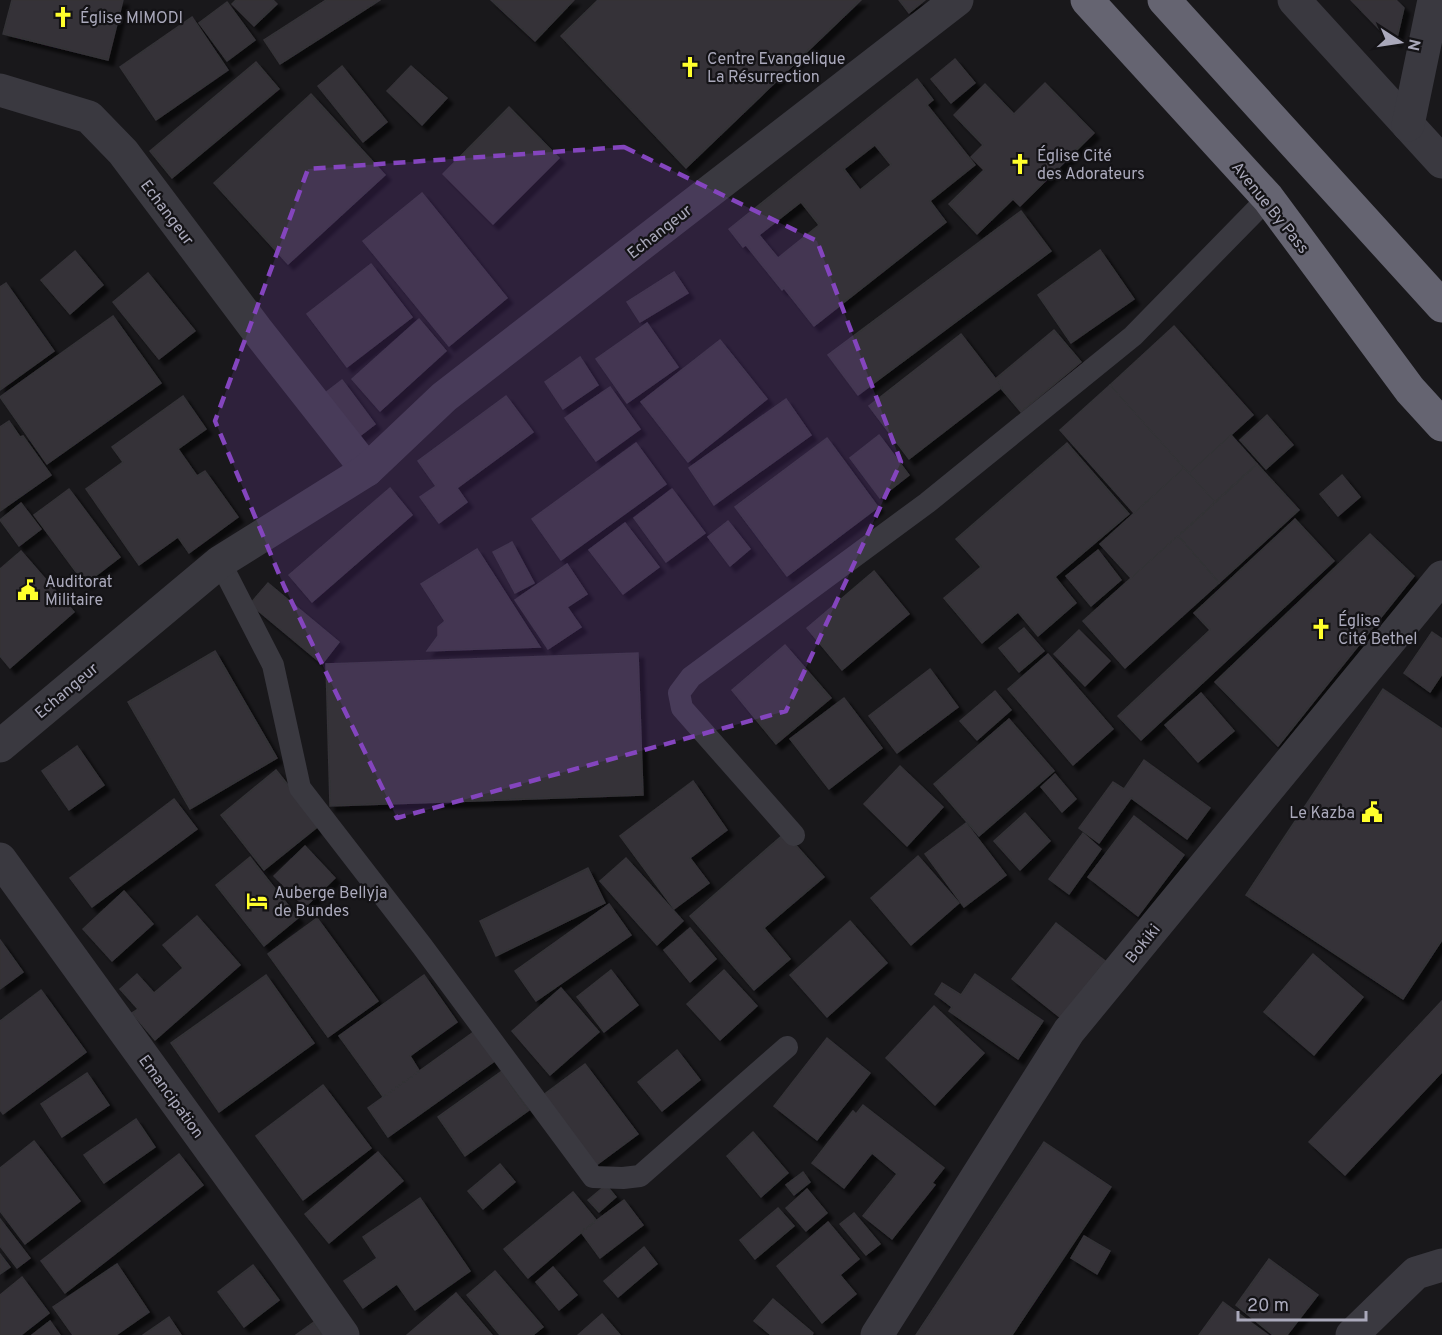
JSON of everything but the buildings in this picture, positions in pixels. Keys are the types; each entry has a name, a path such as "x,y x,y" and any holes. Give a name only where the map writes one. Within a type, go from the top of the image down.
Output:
{"highway":[{"name":"Avenue By Pass","path":"1087,0 1268,198 1410,390 1442,425"},
{"path":"1164,0 1442,306"}],"street":[{"name":"Echangeur","path":"0,746 220,562 367,470 444,397 957,0"},
{"path":"1294,0 1442,162"},
{"path":"1408,125 1434,0"},
{"name":"Echangeur","path":"0,90 89,117 103,131 123,152 255,329 367,470"},
{"name":"Bokiki","path":"877,1335 1069,1032 1442,577"},
{"name":"Emancipation","path":"0,859 278,1241 343,1335"},
{"path":"1352,1335 1416,1273 1442,1265"}],"lane":[{"path":"794,835 682,708 679,693 692,677 927,503 1133,336 1268,198"},
{"path":"220,562 273,665 300,788 422,946 593,1177 640,1176 787,1047"}],"highlighted area":[{"path":"624,147 817,241 901,462 786,711 397,818 284,586 215,421 308,169"}],"place":[{"name":"Église MIMODI","path":"63,17"},
{"name":"Centre Evangelique La Résurrection","path":"690,67"},
{"name":"Église Cité des Adorateurs","path":"1020,164"},
{"name":"Auditorat Militaire","path":"28,590"},
{"name":"Église Cité Bethel","path":"1321,629"},
{"name":"Le Kazba","path":"1372,812"},
{"name":"Auberge Bellyja de Bundes","path":"257,901"}]}
